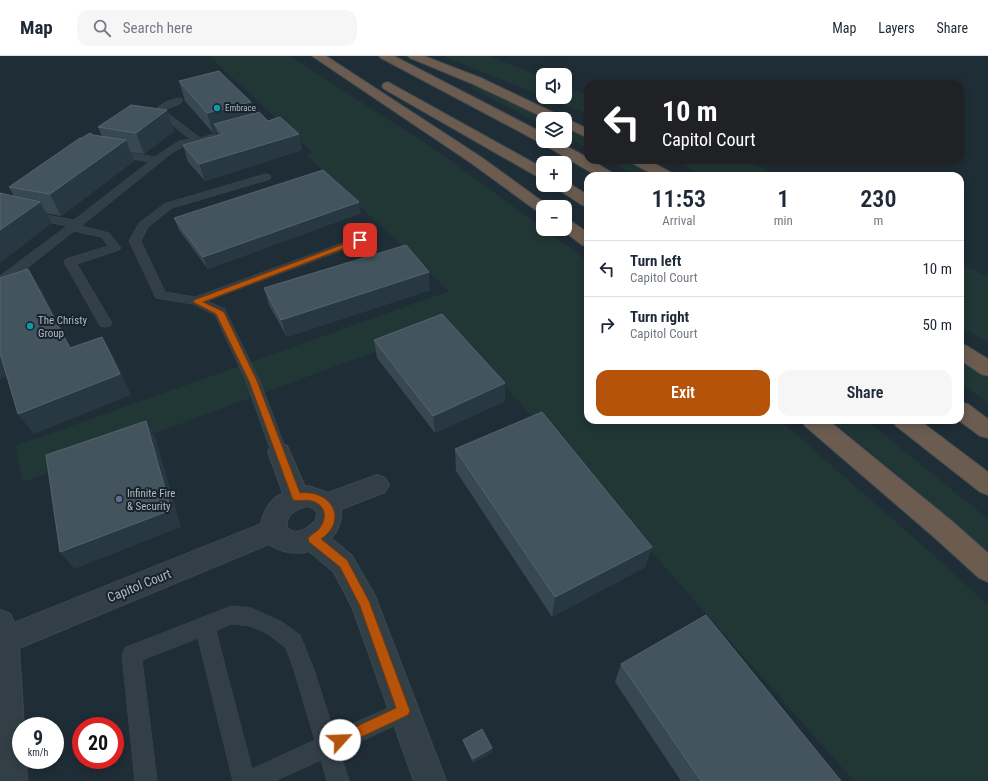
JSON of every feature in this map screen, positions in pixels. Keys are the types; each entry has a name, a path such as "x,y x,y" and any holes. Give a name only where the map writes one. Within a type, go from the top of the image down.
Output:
{"highway":[{"path":"318,56 476,160 536,203"},
{"path":"333,56 457,124 536,170"},
{"path":"385,56 536,135"},
{"path":"414,56 477,81 543,112"},
{"path":"572,126 584,132"},
{"path":"559,148 584,162"},
{"path":"587,164 601,172"},
{"path":"644,164 660,172"},
{"path":"572,192 584,199"},
{"path":"572,229 584,238"},
{"path":"964,354 988,369"},
{"path":"964,413 988,430"},
{"path":"818,424 944,530 988,570"},
{"path":"909,424 988,484"}],"street":[{"path":"279,452 297,497"},
{"path":"326,504 377,485"},
{"path":"297,497 316,497 326,504 330,510 329,521 320,535 301,543 290,542 278,536 273,523 275,515 280,508 297,497"},
{"name":"Capitol Court","path":"2,632 275,530"},
{"path":"313,539 343,564 365,604 430,781"},
{"path":"2,632 11,781"}],"lane":[{"path":"179,101 164,106 161,109 161,112 198,141"},
{"path":"0,281 12,274 157,160 182,143 221,136"},
{"path":"105,152 157,160"},
{"path":"266,177 168,206 143,225 135,241 160,295 196,302 220,312 253,381 279,452"},
{"path":"16,212 74,225 105,236 115,248 70,262 105,323"},
{"path":"196,302 360,240"},
{"path":"146,781 132,655 232,615 241,615 275,628 293,642 328,746 338,781"},
{"path":"205,626 244,781"},
{"path":"250,781 272,776 328,746 404,711"}],"green space":[{"path":"209,56 290,56 443,155 536,223 536,236 554,236 584,258 584,424 785,424 955,574 988,606 988,781 854,781 450,324 23,482 15,446 449,291 306,155 313,153"},
{"path":"442,56 489,56 536,74 536,93"},
{"path":"474,86 536,115 536,121 471,88"},
{"path":"572,89 584,93 584,112 562,104 572,104"},
{"path":"572,132 584,138 584,146 572,140"},
{"path":"615,164 634,164 648,172 629,172"},
{"path":"682,164 754,164 771,172 696,172"},
{"path":"964,265 988,277 988,343 964,328"},
{"path":"964,364 988,379 988,403 964,386"},
{"path":"836,424 871,424 988,519 988,554 904,480"}],"building":[{"path":"219,71 251,102 207,113 179,81"},
{"path":"131,105 167,110 136,133 98,127"},
{"path":"259,112 268,121 280,117 299,134 199,164 183,145 223,134 214,124"},
{"path":"90,133 93,135 126,140 50,194 9,187 80,138"},
{"path":"323,170 359,202 203,257 174,218"},
{"path":"0,193 40,202 0,230"},
{"path":"406,245 429,272 281,320 264,288"},
{"path":"28,269 70,348 102,337 120,374 18,414 0,353 0,278"},
{"path":"442,314 505,383 433,416 374,340"},
{"path":"542,412 652,547 555,597 455,449"},
{"name":"Infinite Fire & Security","path":"146,421 171,510 60,552 46,455"},
{"path":"706,615 841,781 701,781 621,664"},
{"path":"482,729 492,748 473,759 463,740"}],"place":[{"name":"Embrace","path":"217,108"},
{"name":"The Christy Group","path":"30,326"},
{"name":"Infinite Fire & Security","path":"119,499"}],"route":[{"path":"340,740 404,711 365,604 343,564 313,539 320,535 327,526 330,518 330,510 326,504 316,497 297,497 253,381 220,312 196,302 360,240"}]}
